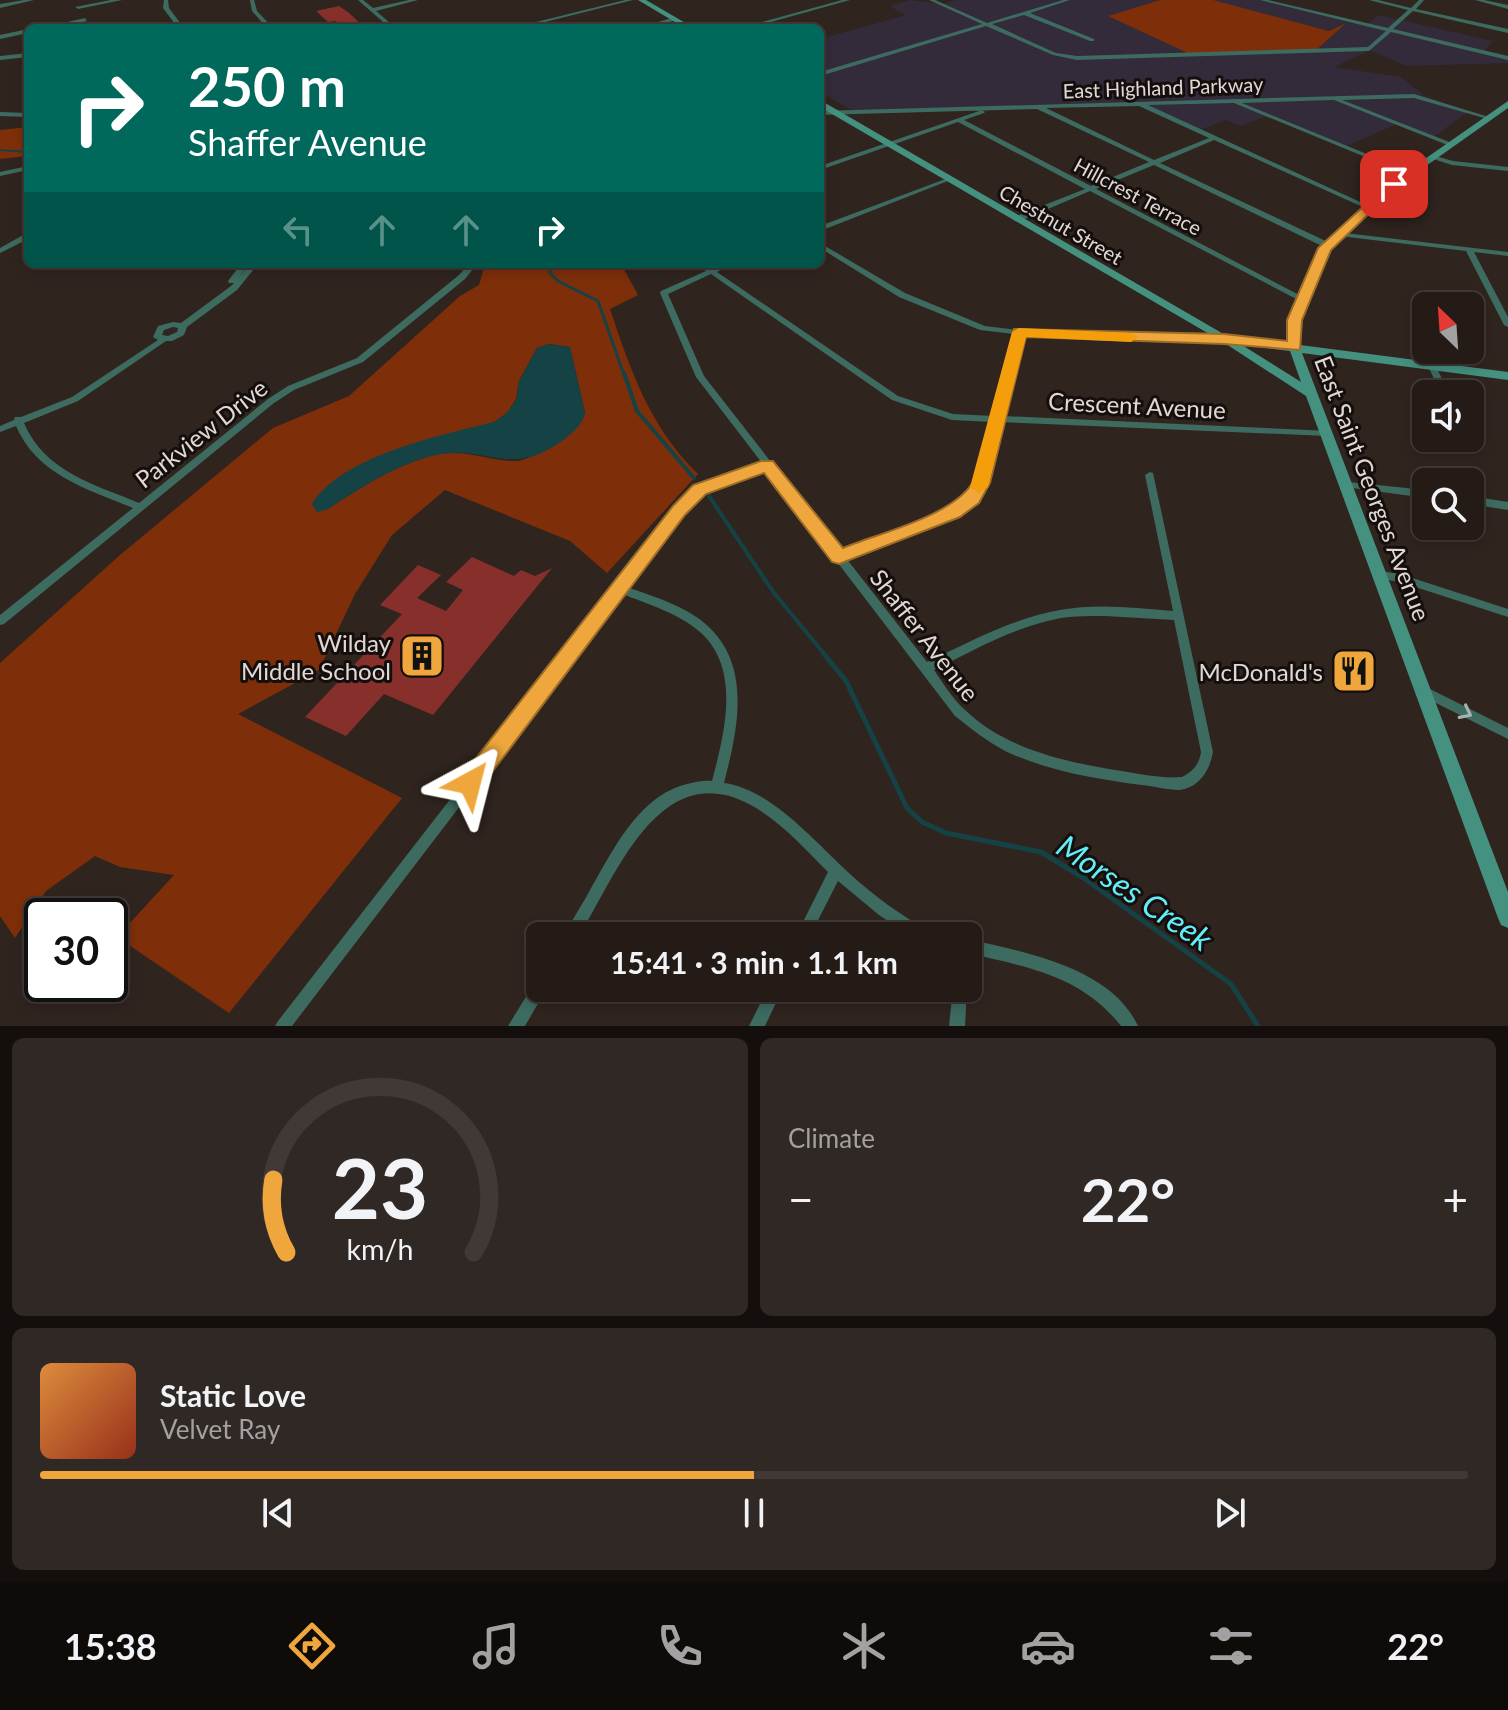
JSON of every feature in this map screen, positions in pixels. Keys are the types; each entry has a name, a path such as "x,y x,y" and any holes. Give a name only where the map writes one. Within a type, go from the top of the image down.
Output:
{"main road":[{"path":"641,0 683,24"},
{"name":"East Saint Georges Avenue","path":"1508,104 1409,173 1327,245 1294,320 1294,347 1309,393 1348,485 1508,918"},
{"name":"Chestnut Street","path":"824,106 1224,339 1508,376"},
{"path":"1224,339 1309,393"}],"street":[{"path":"0,6 32,0"},
{"path":"86,24 77,3 120,0"},
{"path":"166,0 166,8 178,24"},
{"path":"252,0 255,11 266,24"},
{"path":"360,0 388,24"},
{"path":"372,10 416,0"},
{"path":"544,24 631,0"},
{"path":"758,24 848,0"},
{"path":"931,0 1055,54 1077,58 1360,50 1373,47 1422,0"},
{"path":"824,73 1068,0"},
{"path":"1262,0 1508,58"},
{"path":"1371,0 1508,31"},
{"path":"1477,0 1508,7"},
{"path":"1025,13 1092,40"},
{"path":"656,24 675,19"},
{"path":"64,24 85,20"},
{"path":"0,37 24,32"},
{"path":"0,58 24,55"},
{"name":"East Highland Parkway","path":"824,115 995,107 1423,97 1486,117"},
{"path":"1332,98 1450,144"},
{"path":"1232,101 1409,173"},
{"path":"1138,103 1367,207"},
{"path":"1036,106 1327,245"},
{"path":"824,167 995,107"},
{"path":"16,115 24,111"},
{"path":"0,114 24,115"},
{"name":"Hillcrest Terrace","path":"959,120 1302,300"},
{"path":"1017,219 1214,138"},
{"path":"1432,157 1452,163 1508,169"},
{"path":"0,174 24,169"},
{"path":"824,227 950,179"},
{"path":"1339,234 1508,254"},
{"path":"0,251 24,238"},
{"path":"824,247 931,309 983,328 1224,339"},
{"path":"1469,250 1508,325"},
{"path":"0,426 75,399 161,338 177,336 180,325 227,287 242,268"},
{"path":"180,325 234,288 251,268"},
{"name":"Parkview Drive","path":"0,621 271,401 291,388 360,360 470,268"},
{"name":"Crescent Avenue","path":"707,268 895,398 952,417 1327,433"},
{"path":"711,271 718,268"},
{"name":"Shaffer Avenue","path":"711,271 669,289 664,299 700,377 959,712 984,735 1021,754 1062,767 1180,784 1201,772 1207,752 1178,616"},
{"path":"839,557 953,512 972,499 982,483 995,418 1019,332"},
{"path":"1432,366 1438,380"},
{"path":"18,420 28,447 46,462 140,507"},
{"path":"283,1026 693,495 727,478 767,465"},
{"path":"925,669 1023,624 1062,614 1110,611 1178,616 1150,475"},
{"path":"1348,485 1412,492"},
{"path":"1484,502 1508,506"},
{"path":"1381,575 1400,578 1508,613"},
{"path":"620,589 685,615 712,641 725,662 732,686 734,712 717,786"},
{"path":"1424,691 1508,734"},
{"path":"580,922 652,812 682,792 717,786 765,805 836,870 903,922"},
{"path":"810,922 836,870"},
{"path":"982,950 1071,973 1101,992 1130,1026"},
{"path":"516,1026 531,1002"},
{"path":"757,1026 769,1002"},
{"path":"957,1026 959,1002"}],"shaded area":[{"path":"911,0 941,4 956,0 1160,0 1109,16 1314,52 1343,24 1329,31 1210,0 1267,0 1368,24 1378,15 1493,41 1484,51 1508,57 1508,63 1406,66 1370,50 1334,67 1401,77 1425,96 1468,112 1432,138 1397,124 1346,146 1270,115 1241,126 1226,120 1200,130 1141,103 853,111 824,94 824,38 906,15 889,6"},
{"path":"1160,0 1213,0 1329,31 1346,23 1314,52 1190,54 1108,16"},
{"path":"24,127 24,156 0,159 0,130"},
{"path":"484,268 623,268 638,295 610,309 626,354 654,417 681,456 698,474 607,573 570,541 445,490 392,535 355,594 319,670 238,714 402,798 229,1013 128,944 128,925 174,875 120,867 95,856 46,891 41,898 24,898 24,924 15,938 0,916 0,663 120,555 273,428 349,396 460,296 479,285","holes":["549,344 570,347 585,413 582,420 556,443 524,459 506,461 454,453 431,456 389,472 326,510 357,466 494,422 507,413 516,399 519,381 537,348"]}],"water":[{"path":"549,344 570,347 585,413 579,425 562,441 526,458 497,458 467,453 431,456 389,472 326,510 317,512 312,504 326,487 368,460 421,441 494,422 507,413 516,400 519,381 537,348"}],"building":[{"path":"339,6 361,24 328,22 316,11"},
{"name":"Wilday Middle School","path":"472,557 514,576 521,570 535,576 552,568 433,715 384,694 346,736 305,717 402,614 380,605 418,565 441,575 417,598 446,611 463,590 446,582"}],"waterway":[{"name":"Morses Creek","path":"0,150 24,152"},
{"name":"Morses Creek","path":"550,268 550,273 558,281 598,301 624,375"},
{"name":"Morses Creek","path":"624,373 637,411 694,478"},
{"name":"Morses Creek","path":"709,496 774,593 826,656"},
{"name":"Morses Creek","path":"824,654 846,681 907,808 922,822 946,833 1041,852 1085,879 1231,984 1258,1026"}],"slow traffic":[{"path":"979,487 1019,332 1131,337"}],"place":[{"name":"Wilday Middle School","path":"422,656"},
{"name":"McDonald's","path":"1354,671"}],"route":[{"path":"470,783 679,510 699,490 767,465 839,557 953,512 972,499 982,483 995,418 1019,332 1206,341 1224,339 1294,347 1294,320 1325,248 1394,184"}]}
